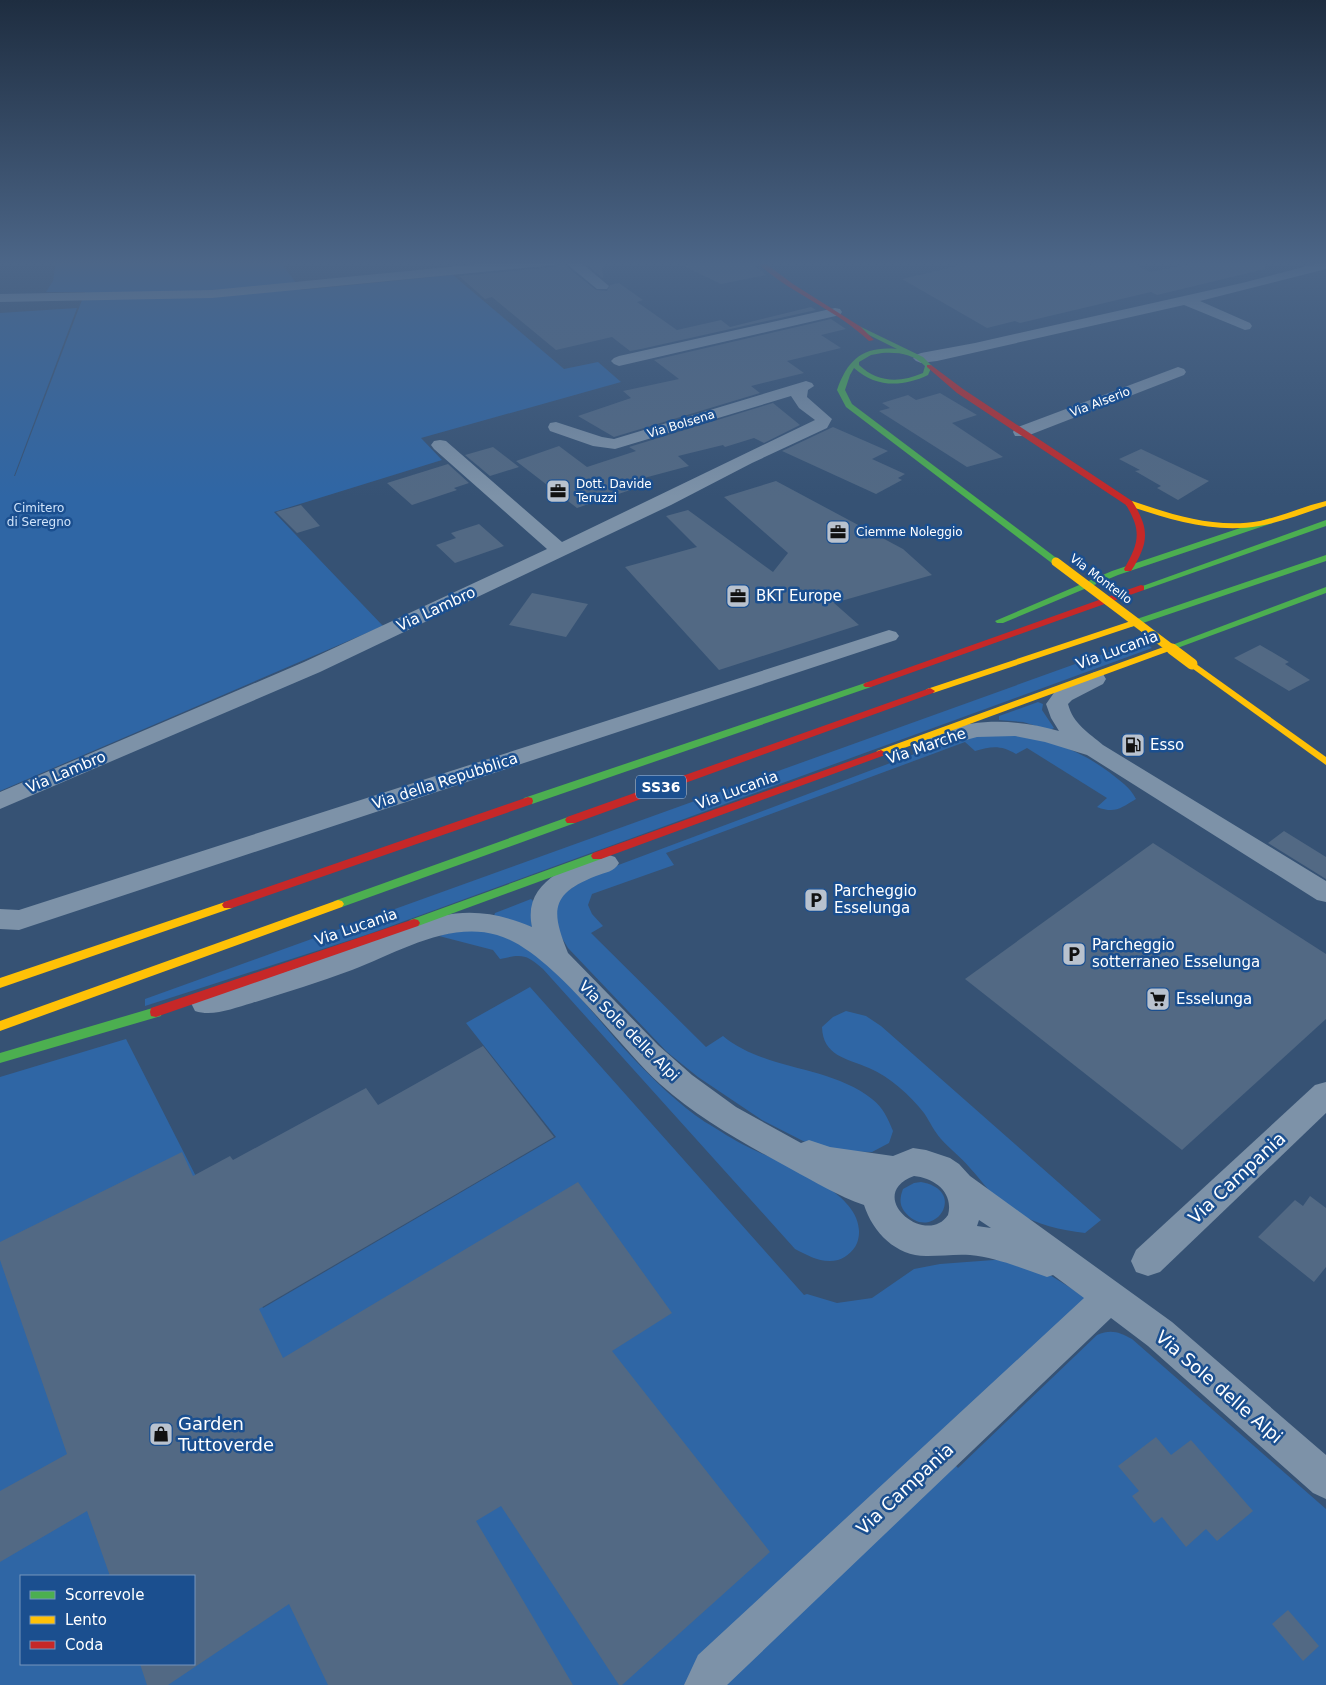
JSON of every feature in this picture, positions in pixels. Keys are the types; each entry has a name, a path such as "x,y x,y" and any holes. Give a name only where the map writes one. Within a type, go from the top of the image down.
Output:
{"main road":[{"path":"871,340 872,344 856,366 865,375 879,380 896,382"},
{"path":"886,340 925,359 960,391 1129,503 1168,516 1194,522 1248,525 1270,521"},
{"path":"861,358 891,350 925,359"},
{"name":"Via Montello","path":"861,358 846,375 841,390 849,405 1192,664 1326,762"},
{"path":"874,389 896,382 913,380 926,374 925,359"},
{"path":"913,380 960,391"},
{"path":"858,400 862,415"},
{"path":"1128,569 1143,545 1141,520 1129,503"},
{"path":"987,627 1128,569 1326,503"},
{"name":"SS36","path":"0,983 904,672 1326,524"},
{"name":"SS36","path":"0,1026 878,709 1326,558"},
{"name":"Via Lucania","path":"0,1058 156,1012 363,942 1326,590"},
{"path":"1202,635 1317,605"},
{"path":"904,672 961,640"}],"street":[{"path":"619,361 713,340"},
{"path":"925,359 1010,340"},
{"name":"Via Alserio","path":"1021,432 1178,372"},
{"name":"Via Bolsena","path":"556,427 599,442 615,444 803,387"},
{"name":"Via Lambro","path":"0,801 312,667 560,551 821,424 824,419 805,405 799,397 803,387"},
{"path":"440,445 560,551"},
{"name":"Via della Repubblica","path":"0,919 19,920 889,636"},
{"name":"Via Marche","path":"1134,660 1064,695 1057,704 1059,715 1065,725 1095,750 1326,893"},
{"name":"Via Marche","path":"556,957 543,917 545,900 556,886 581,872 767,804 815,777 862,768 947,736 977,728 1006,727 1033,730 1095,750"},
{"path":"156,1012 246,994 313,973 439,927 464,922 488,922 508,928 527,937 556,957"},
{"name":"Via Sole delle Alpi","path":"556,957 674,1078 725,1116 755,1135 852,1188 884,1183 913,1162 939,1168 950,1175 960,1187 1160,1334 1326,1480"},
{"name":"Via Campania","path":"1148,1261 1326,1094"},
{"name":"Via Sole delle Alpi","path":"884,1183 881,1211 891,1226 914,1239 969,1240 1006,1246 1049,1263 1110,1296"},
{"path":"936,1240 948,1236 957,1229 963,1220 965,1198 960,1187"},
{"name":"Via Campania","path":"705,1685 713,1670 1110,1296"}],"green space":[{"name":"Cimitero di Seregno","path":"0,340 65,340 15,476 67,340 529,340 564,369 598,362 621,382 421,438 442,460 274,512 383,626 0,791"},
{"path":"1142,640 1152,648 369,934 145,1006 145,999"},
{"path":"1038,702 1043,704 1042,710 1054,728 1050,730 1023,722 999,720 999,716"},
{"path":"990,732 1052,743 1080,754 1109,772 1131,791 1136,799 1118,809 1109,810 1097,807 1107,798 1027,748 1016,754 996,747 975,751 965,742 666,853 674,865 592,894 588,905 592,914 603,926 591,933 706,1047 723,1036 758,1056 817,1073 855,1088 876,1102 885,1114 893,1131 889,1143 872,1152 835,1151 803,1141 762,1120 698,1077 667,1052 568,948 556,928 556,899 589,876 949,741"},
{"path":"531,899 533,901 531,913 532,927 494,916 495,913"},
{"path":"482,929 508,936 526,947 543,961 574,991 640,1066 695,1115 737,1141 800,1171 837,1194 850,1208 858,1223 858,1240 848,1255 838,1260 826,1261 816,1259 795,1249 537,964 523,956 500,959 493,950 439,936 460,930"},
{"path":"530,987 804,1295 807,1294 837,1303 872,1298 914,1269 940,1264 1007,1259 1040,1269 1092,1301 936,1444 958,1468 1097,1335 1115,1332 1132,1339 1326,1509 1326,1685 0,1685 0,1077 126,1039 263,1308 556,1137 466,1023"},
{"path":"846,1011 866,1016 881,1026 1101,1220 1085,1233 1075,1232 1037,1222 1004,1205 941,1139 924,1113 906,1093 892,1081 877,1072 837,1055 831,1050 823,1037 822,1027 833,1017"},
{"path":"921,1182 936,1187 943,1195 945,1204 941,1213 934,1220 925,1222 915,1220 904,1211 901,1203 903,1189 914,1183"}],"building":[{"path":"543,340 601,340 556,350"},
{"path":"615,340 683,340 641,349 630,351"},
{"path":"742,340 828,340 841,348 787,361 804,373 751,386 760,393 614,437 578,416 631,398 623,391 679,379 654,360"},
{"path":"940,393 977,415 952,423 1003,457 967,467 879,411 890,408 882,403 908,395 916,400"},
{"path":"773,403 800,425 764,443 754,438 725,447 723,445 678,456 689,466 644,478 651,483 577,508 516,461 559,446 587,467 636,451 629,447"},
{"path":"833,427 888,451 872,459 905,474 898,478 902,480 876,494 782,451"},
{"path":"493,447 519,467 490,476 465,455"},
{"path":"1141,449 1209,481 1178,500 1157,488 1161,486 1135,471 1140,470 1119,459"},
{"path":"448,464 469,483 454,488 457,490 412,505 387,483"},
{"path":"776,481 903,549 932,575 834,603 859,625 719,670 625,567 697,547 666,516 688,510 773,572 788,553 724,497"},
{"path":"301,505 320,526 297,533 276,512"},
{"path":"479,524 504,546 455,563 436,545 456,538 451,533"},
{"path":"532,593 588,604 566,637 509,625"},
{"path":"1260,645 1289,662 1285,664 1310,680 1289,691 1234,658"},
{"path":"1284,831 1326,857 1326,879 1268,843"},
{"name":"Esselunga","path":"1153,843 1326,954 1326,1019 1182,1150 965,979"},
{"path":"483,1046 554,1137 259,1309 283,1358 578,1182 672,1313 612,1351 770,1552 622,1685 619,1685 501,1506 476,1521 573,1685 328,1685 289,1604 168,1685 147,1685 140,1665 195,1665 195,1575 110,1575 87,1511 0,1562 0,1491 67,1454 0,1260 0,1242 182,1152 193,1176 230,1156 233,1160 366,1088 378,1105"},
{"path":"1310,1196 1326,1208 1326,1267 1314,1282 1258,1237 1295,1200 1303,1206"},
{"path":"1156,1437 1171,1455 1191,1440 1253,1511 1217,1541 1206,1529 1186,1547 1162,1517 1154,1523 1132,1496 1139,1491 1118,1466"},
{"path":"1288,1610 1319,1646 1303,1661 1272,1624"}],"traffic: fast":[{"path":"883,340 921,358 929,366 926,374 908,381 889,382 863,373 856,366 856,361 869,353 882,351 910,353"},
{"path":"856,361 846,375 841,390 849,405 1056,562"},
{"path":"1000,621 1115,573 1270,521"},
{"path":"1141,588 1326,523"},
{"path":"1131,624 1326,558"},
{"path":"1169,648 1326,590"},
{"path":"528,801 868,685"},
{"path":"338,904 571,820"},
{"path":"414,923 597,856"},
{"path":"0,1058 156,1012"}],"traffic: slow":[{"path":"1129,503 1188,520 1234,526 1268,521 1326,503"},
{"path":"1056,562 1192,664"},
{"path":"930,691 1131,624"},
{"path":"881,753 1169,648"},
{"path":"1192,664 1326,762"},
{"path":"0,1026 338,904"},
{"path":"0,983 228,905"}],"traffic: jam":[{"path":"929,366 960,391 1129,503"},
{"path":"1128,569 1138,551 1142,536 1139,521 1129,503"},
{"path":"868,685 1141,588"},
{"path":"571,820 930,691"},
{"path":"597,856 881,753"},
{"path":"228,905 528,801"},
{"path":"156,1012 414,923"}],"place":[{"name":"Dott. Davide Teruzzi","path":"558,491"},
{"name":"Ciemme Noleggio","path":"838,532"},
{"name":"BKT Europe","path":"738,596"},
{"name":"Esso","path":"1133,745"},
{"name":"Parcheggio Esselunga","path":"816,900"},
{"name":"Parcheggio sotterraneo Esselunga","path":"1074,954"},
{"name":"Esselunga","path":"1158,999"},
{"name":"Garden Tuttoverde","path":"161,1434"}]}
